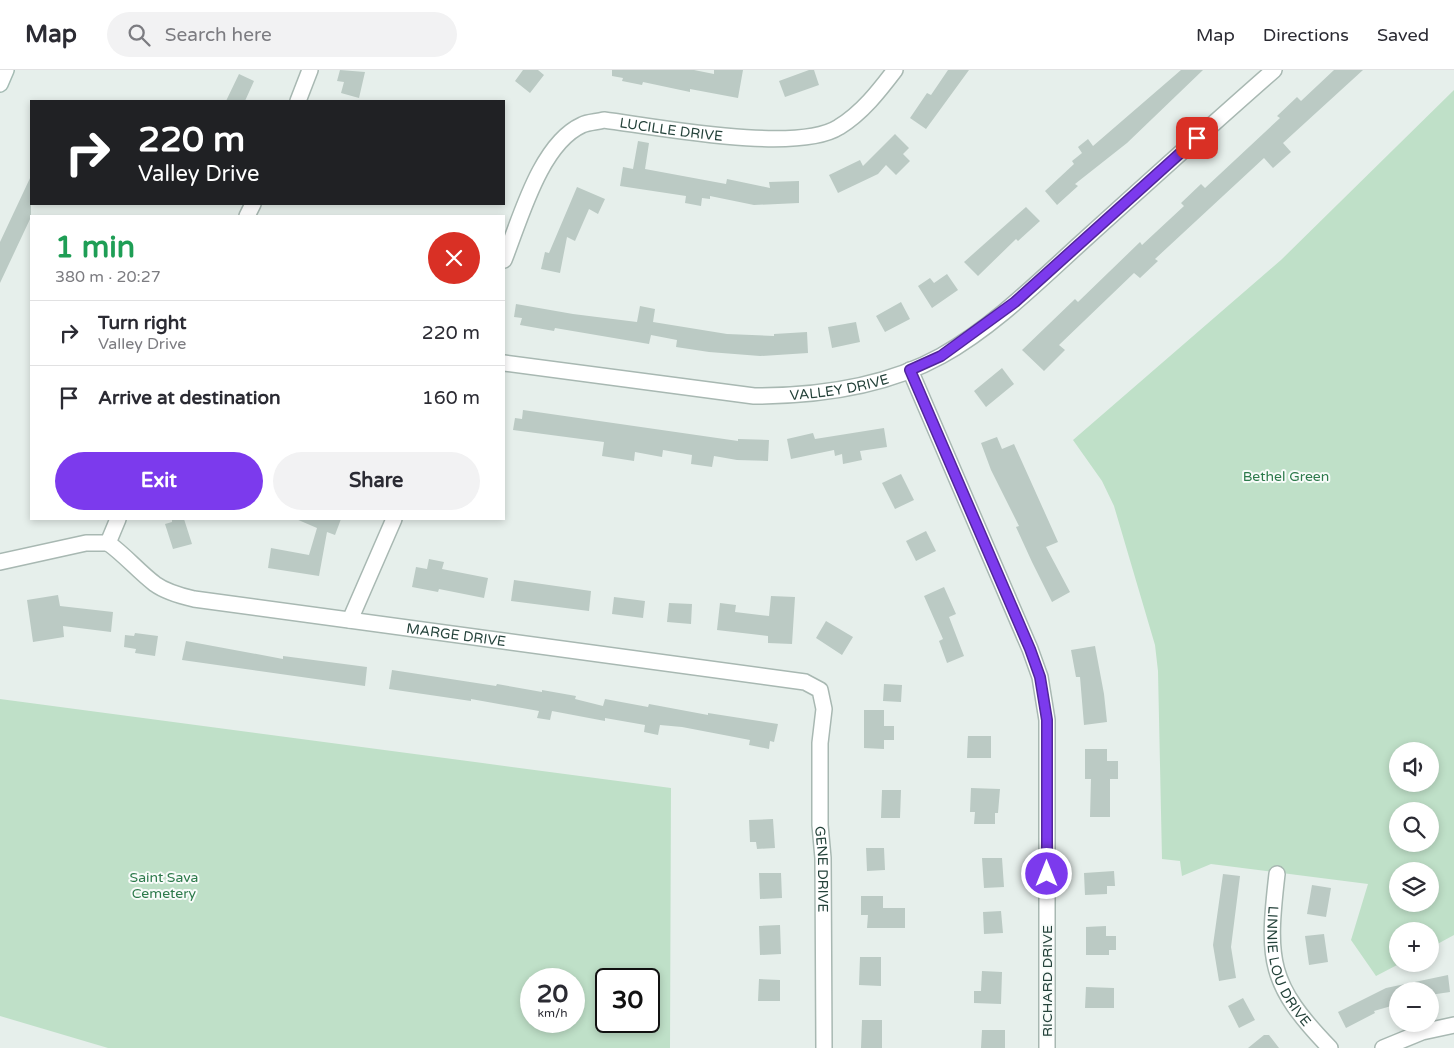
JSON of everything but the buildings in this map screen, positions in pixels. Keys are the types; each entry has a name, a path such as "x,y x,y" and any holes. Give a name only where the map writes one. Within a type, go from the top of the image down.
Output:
{"street":[{"path":"0,84 6,70"},
{"path":"298,100 310,70"},
{"name":"LUCILLE DRIVE","path":"505,258 542,165 561,140 582,125 604,120 753,138 786,140 813,138 838,128 862,109 895,70"},
{"name":"VALLEY DRIVE","path":"505,363 754,396 792,396 833,391 910,370 941,356 1015,302 1274,70"},
{"name":"RICHARD DRIVE","path":"910,370 1030,649 1040,677 1047,720 1047,1048"},
{"path":"0,562 86,543 108,543 118,520"},
{"path":"350,620 394,520"},
{"name":"MARGE DRIVE","path":"108,543 123,553 155,584 174,594 194,599 805,682 820,690"},
{"name":"GENE DRIVE","path":"820,690 824,709 820,744 820,816 823,858 824,1048"},
{"name":"LINNIE LOU DRIVE","path":"1278,874 1271,946 1276,972 1289,1001 1330,1048"},
{"path":"1383,1048 1422,1032 1454,1025"}],"green space":[{"name":"Bethel Green","path":"1454,90 1454,935 1439,943 1439,922 1389,922 1389,969 1376,976 1351,940 1368,884 1211,864 1182,876 1180,861 1162,859 1158,671 1155,645 1114,506 1102,481 1073,440 1281,260"},
{"name":"Saint Sava Cemetery","path":"0,699 671,788 670,1048 108,1048 0,1016"}],"route":[{"path":"1047,874 1047,720 1040,677 1030,649 910,370 941,356 971,336 1015,302 1197,138"}]}
